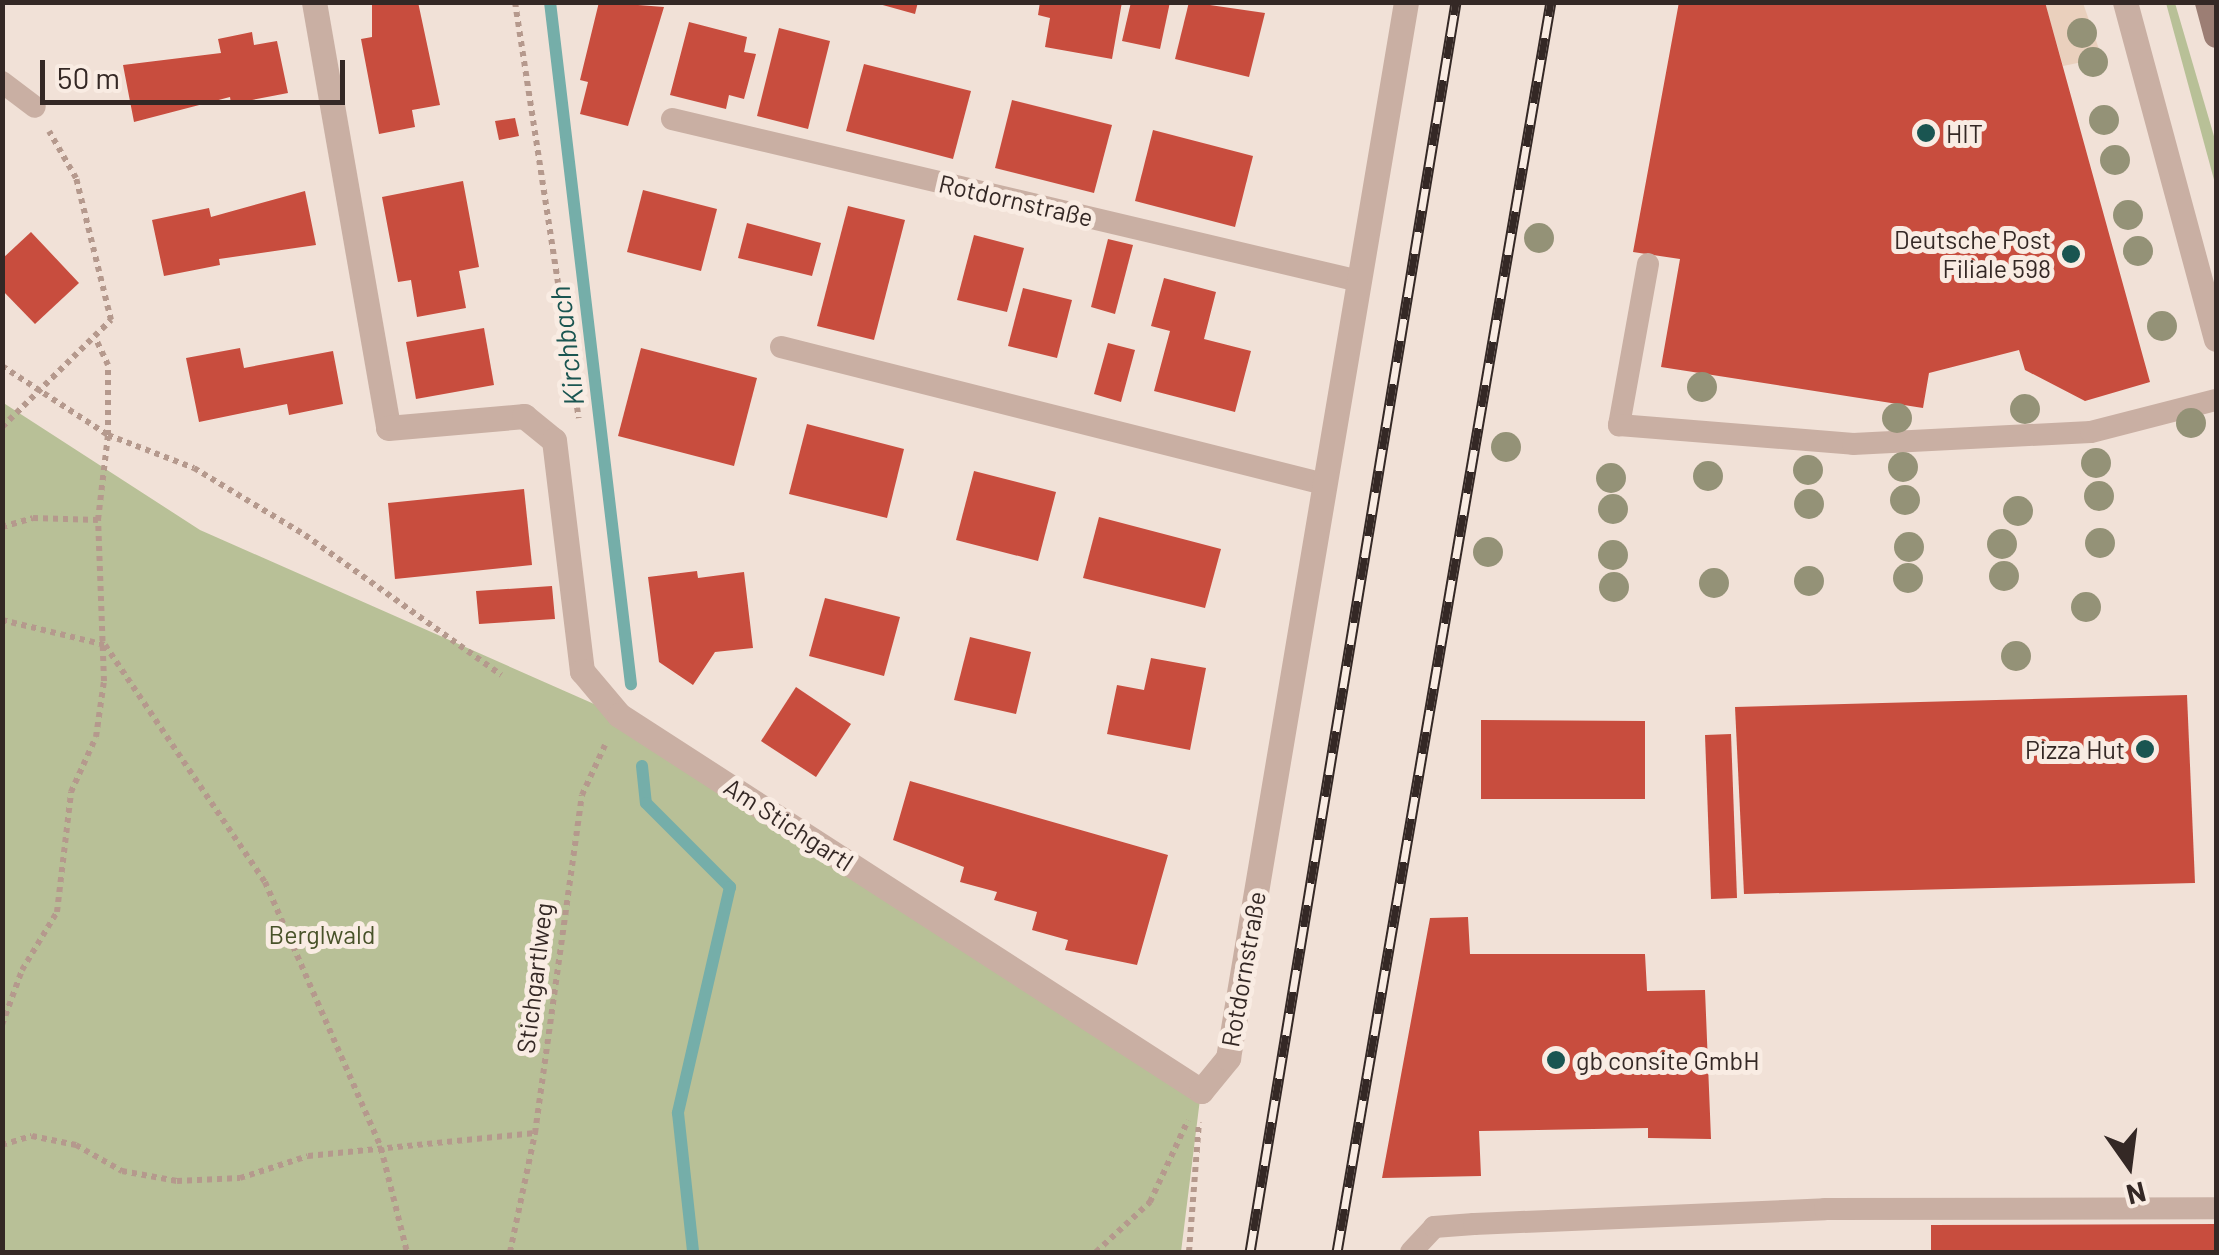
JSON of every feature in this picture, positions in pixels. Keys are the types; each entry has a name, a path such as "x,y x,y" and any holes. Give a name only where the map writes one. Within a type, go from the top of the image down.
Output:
{"main road":[{"path":"2206,2 2216,36"}],"street":[{"path":"314,2 388,428 524,416 554,440"},
{"name":"Rotdornstraße","path":"1202,1090 1228,1058 1406,2"},
{"path":"2125,2 2216,339"},
{"name":"Am Stichgartl","path":"554,440 582,670 619,715 1202,1090"}],"lane":[{"path":"2,82 36,107"},
{"name":"Rotdornstraße","path":"672,119 1360,282"},
{"path":"1648,264 1619,425 1853,444 2092,432 2216,400"},
{"path":"781,347 1324,484"},
{"path":"1411,1252 1434,1227 1474,1224 1825,1209 2216,1208"}],"path":[{"path":"514,2 580,423 554,440"},
{"path":"2,427 96,341 111,320 76,178 36,107"},
{"path":"2,1025 22,970 57,912 71,792 96,737 105,645 98,520 108,435 108,365 96,341"},
{"path":"2,366 108,435 194,468 305,534 502,675"},
{"path":"2,527 32,518 98,520"},
{"path":"2,620 105,645 265,882 381,1148 407,1252"},
{"name":"Stichgartlweg","path":"510,1252 535,1133 582,795 619,715"},
{"path":"1096,1252 1150,1202 1202,1090"},
{"path":"1189,1252 1202,1090"},
{"path":"2,1145 32,1136 62,1142 122,1172 177,1182 240,1178 308,1156 535,1133"}],"green space":[{"path":"2166,3 2175,3 2216,143 2216,187"},
{"name":"Berglwald","path":"2,402 200,530 619,715 1201,1091 1181,1252 3,1252"}],"shaded area":[{"path":"2045,3 2083,3 2102,58 2063,66"}],"building":[{"path":"372,2 418,2 440,105 412,110 415,127 379,134 361,39 372,37"},
{"path":"599,2 664,7 628,126 580,114 588,82 580,80"},
{"path":"872,2 918,2 915,14"},
{"path":"1040,2 1122,2 1112,59 1045,47 1050,18 1038,15"},
{"path":"1131,2 1170,2 1160,49 1122,41"},
{"path":"1189,2 1265,13 1249,77 1175,59"},
{"path":"1679,2 2045,2 2150,382 2085,401 2025,370 2019,350 1929,373 1923,408 1661,367 1680,259 1633,252"},
{"path":"689,22 747,37 744,52 756,54 744,99 729,95 726,109 670,95"},
{"path":"779,28 830,41 808,129 757,116"},
{"path":"252,32 254,45 277,41 288,93 231,104 230,97 134,122 123,65 221,53 218,39"},
{"path":"864,64 971,91 953,159 846,131"},
{"path":"1012,100 1112,125 1094,193 995,168"},
{"path":"515,118 519,136 499,140 495,121"},
{"path":"1153,130 1253,156 1235,227 1135,201"},
{"path":"463,181 479,267 459,271 466,308 417,317 411,280 398,282 382,197"},
{"path":"643,190 717,209 701,271 627,252"},
{"path":"305,191 316,245 219,259 220,265 164,276 152,220 209,208 211,217"},
{"path":"848,206 905,220 874,340 817,326"},
{"path":"747,223 821,243 812,276 738,258"},
{"path":"31,232 79,283 35,324 2,290 2,259"},
{"path":"974,235 1024,248 1007,312 957,300"},
{"path":"1108,239 1133,245 1115,314 1091,307"},
{"path":"1164,278 1216,292 1204,339 1251,351 1235,412 1154,391 1170,331 1151,326"},
{"path":"1023,288 1072,300 1057,358 1008,346"},
{"path":"484,328 494,385 416,399 406,342"},
{"path":"1108,343 1135,350 1121,402 1094,394"},
{"path":"240,348 244,368 333,351 343,404 289,415 287,404 199,422 186,358"},
{"path":"641,348 757,378 734,466 618,436"},
{"path":"807,424 904,449 887,518 789,494"},
{"path":"974,471 1056,492 1038,561 956,540"},
{"path":"524,489 532,565 395,579 388,503"},
{"path":"1099,517 1221,549 1205,608 1083,578"},
{"path":"697,571 698,578 744,572 753,648 715,652 693,685 659,662 648,577"},
{"path":"552,586 555,619 479,624 476,591"},
{"path":"825,598 900,617 884,676 809,656"},
{"path":"970,637 1031,652 1016,714 954,700"},
{"path":"1151,658 1206,668 1190,750 1107,734 1117,685 1144,690"},
{"path":"796,687 851,724 816,777 761,741"},
{"path":"2187,695 2195,883 1744,894 1735,707"},
{"path":"1481,720 1645,721 1645,799 1481,799"},
{"path":"1731,734 1737,898 1711,899 1705,735"},
{"path":"910,781 1168,855 1137,965 1065,950 1068,940 1032,930 1037,912 994,900 997,892 960,882 964,867 893,840"},
{"name":"gb consite GmbH","path":"1468,917 1470,954 1645,954 1647,991 1705,990 1711,1139 1648,1138 1648,1128 1479,1131 1481,1176 1382,1178 1430,918"},
{"path":"2216,1224 2216,1252 1931,1252 1931,1225"}],"waterway":[{"name":"Kirchbach","path":"550,2 631,684"},
{"name":"Kirchbach","path":"642,766 646,803 730,887 678,1113 693,1252"}],"railway":[{"path":"1250,1252 1456,2"},
{"path":"1337,1252 1551,2"}],"place":[{"name":"HIT","path":"1926,133"},
{"name":"Deutsche Post Filiale 598","path":"2071,254"},
{"name":"Pizza Hut","path":"2145,749"},
{"name":"gb consite GmbH","path":"1556,1060"}]}
